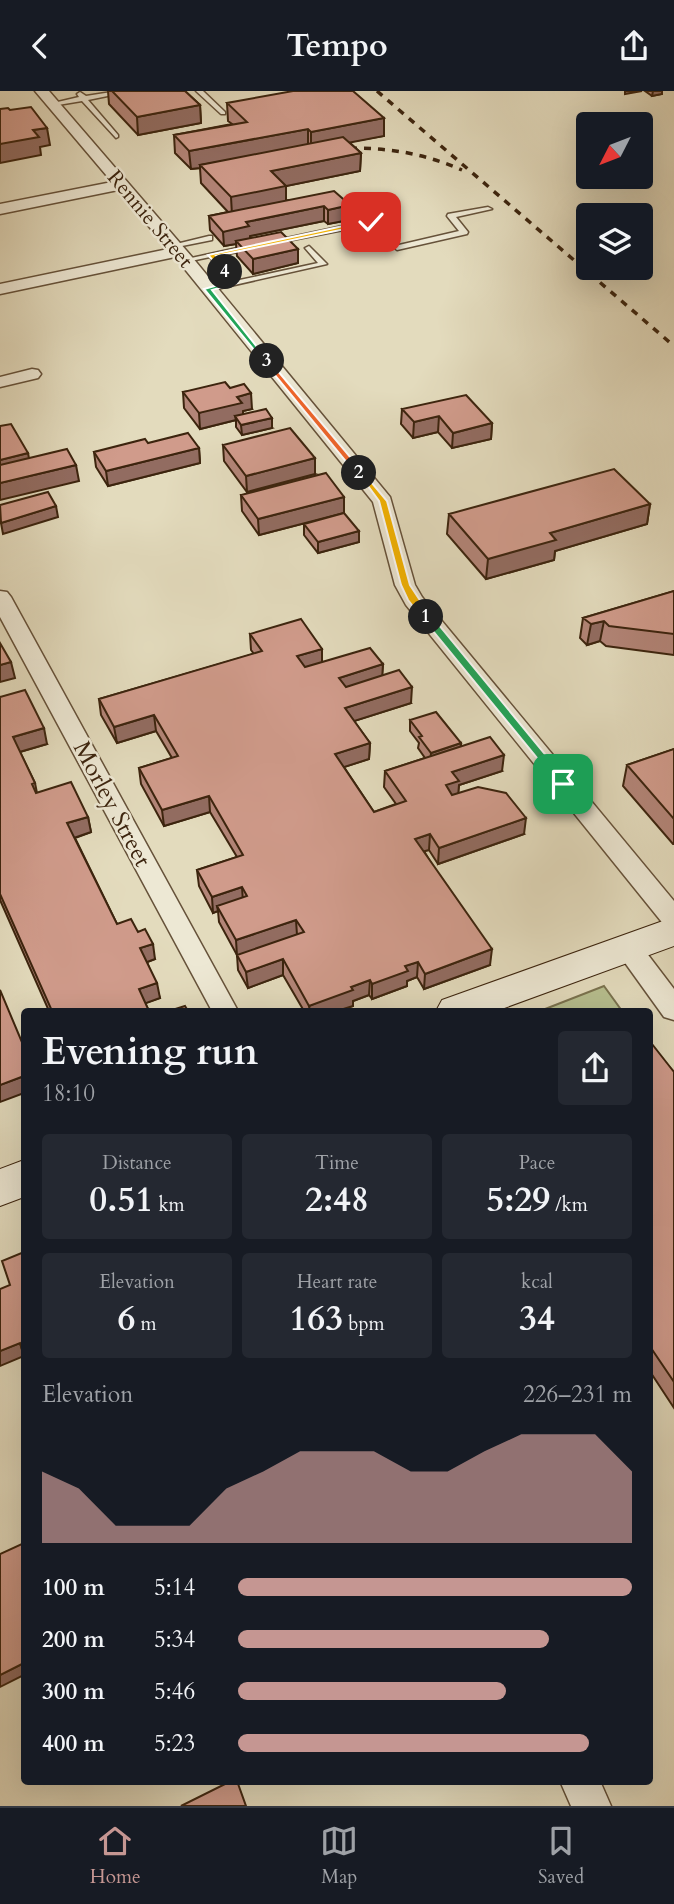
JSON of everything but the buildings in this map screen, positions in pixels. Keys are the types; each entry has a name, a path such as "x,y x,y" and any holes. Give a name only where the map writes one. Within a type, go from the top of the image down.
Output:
{"main road":[{"path":"463,1008 626,946 674,931"},
{"path":"0,1188 21,1179"}],"street":[{"name":"Rennie Street","path":"42,91 383,501 405,585 412,600 674,919"},
{"path":"0,209 121,185"},
{"path":"0,289 179,253"},
{"path":"0,382 32,374"},
{"name":"Morley Street","path":"0,597 223,1008"},
{"path":"626,946 674,1009"},
{"path":"581,1785 592,1806"}],"lane":[{"path":"78,91 116,136"},
{"path":"52,104 129,91"},
{"path":"200,91 223,113"},
{"path":"356,205 397,247 464,232 451,216 488,209"},
{"path":"179,253 212,255 371,222"},
{"path":"179,253 209,238"},
{"path":"208,289 323,264 309,248"},
{"path":"212,255 233,283"}],"green space":[{"path":"604,986 620,1008 548,1008"}],"railway":[{"path":"377,91 674,346"},
{"path":"336,149 368,148 400,152 462,170"}],"route":[{"path":"371,222 212,255 233,283 208,289 383,501 405,585 412,600 563,784"}]}
